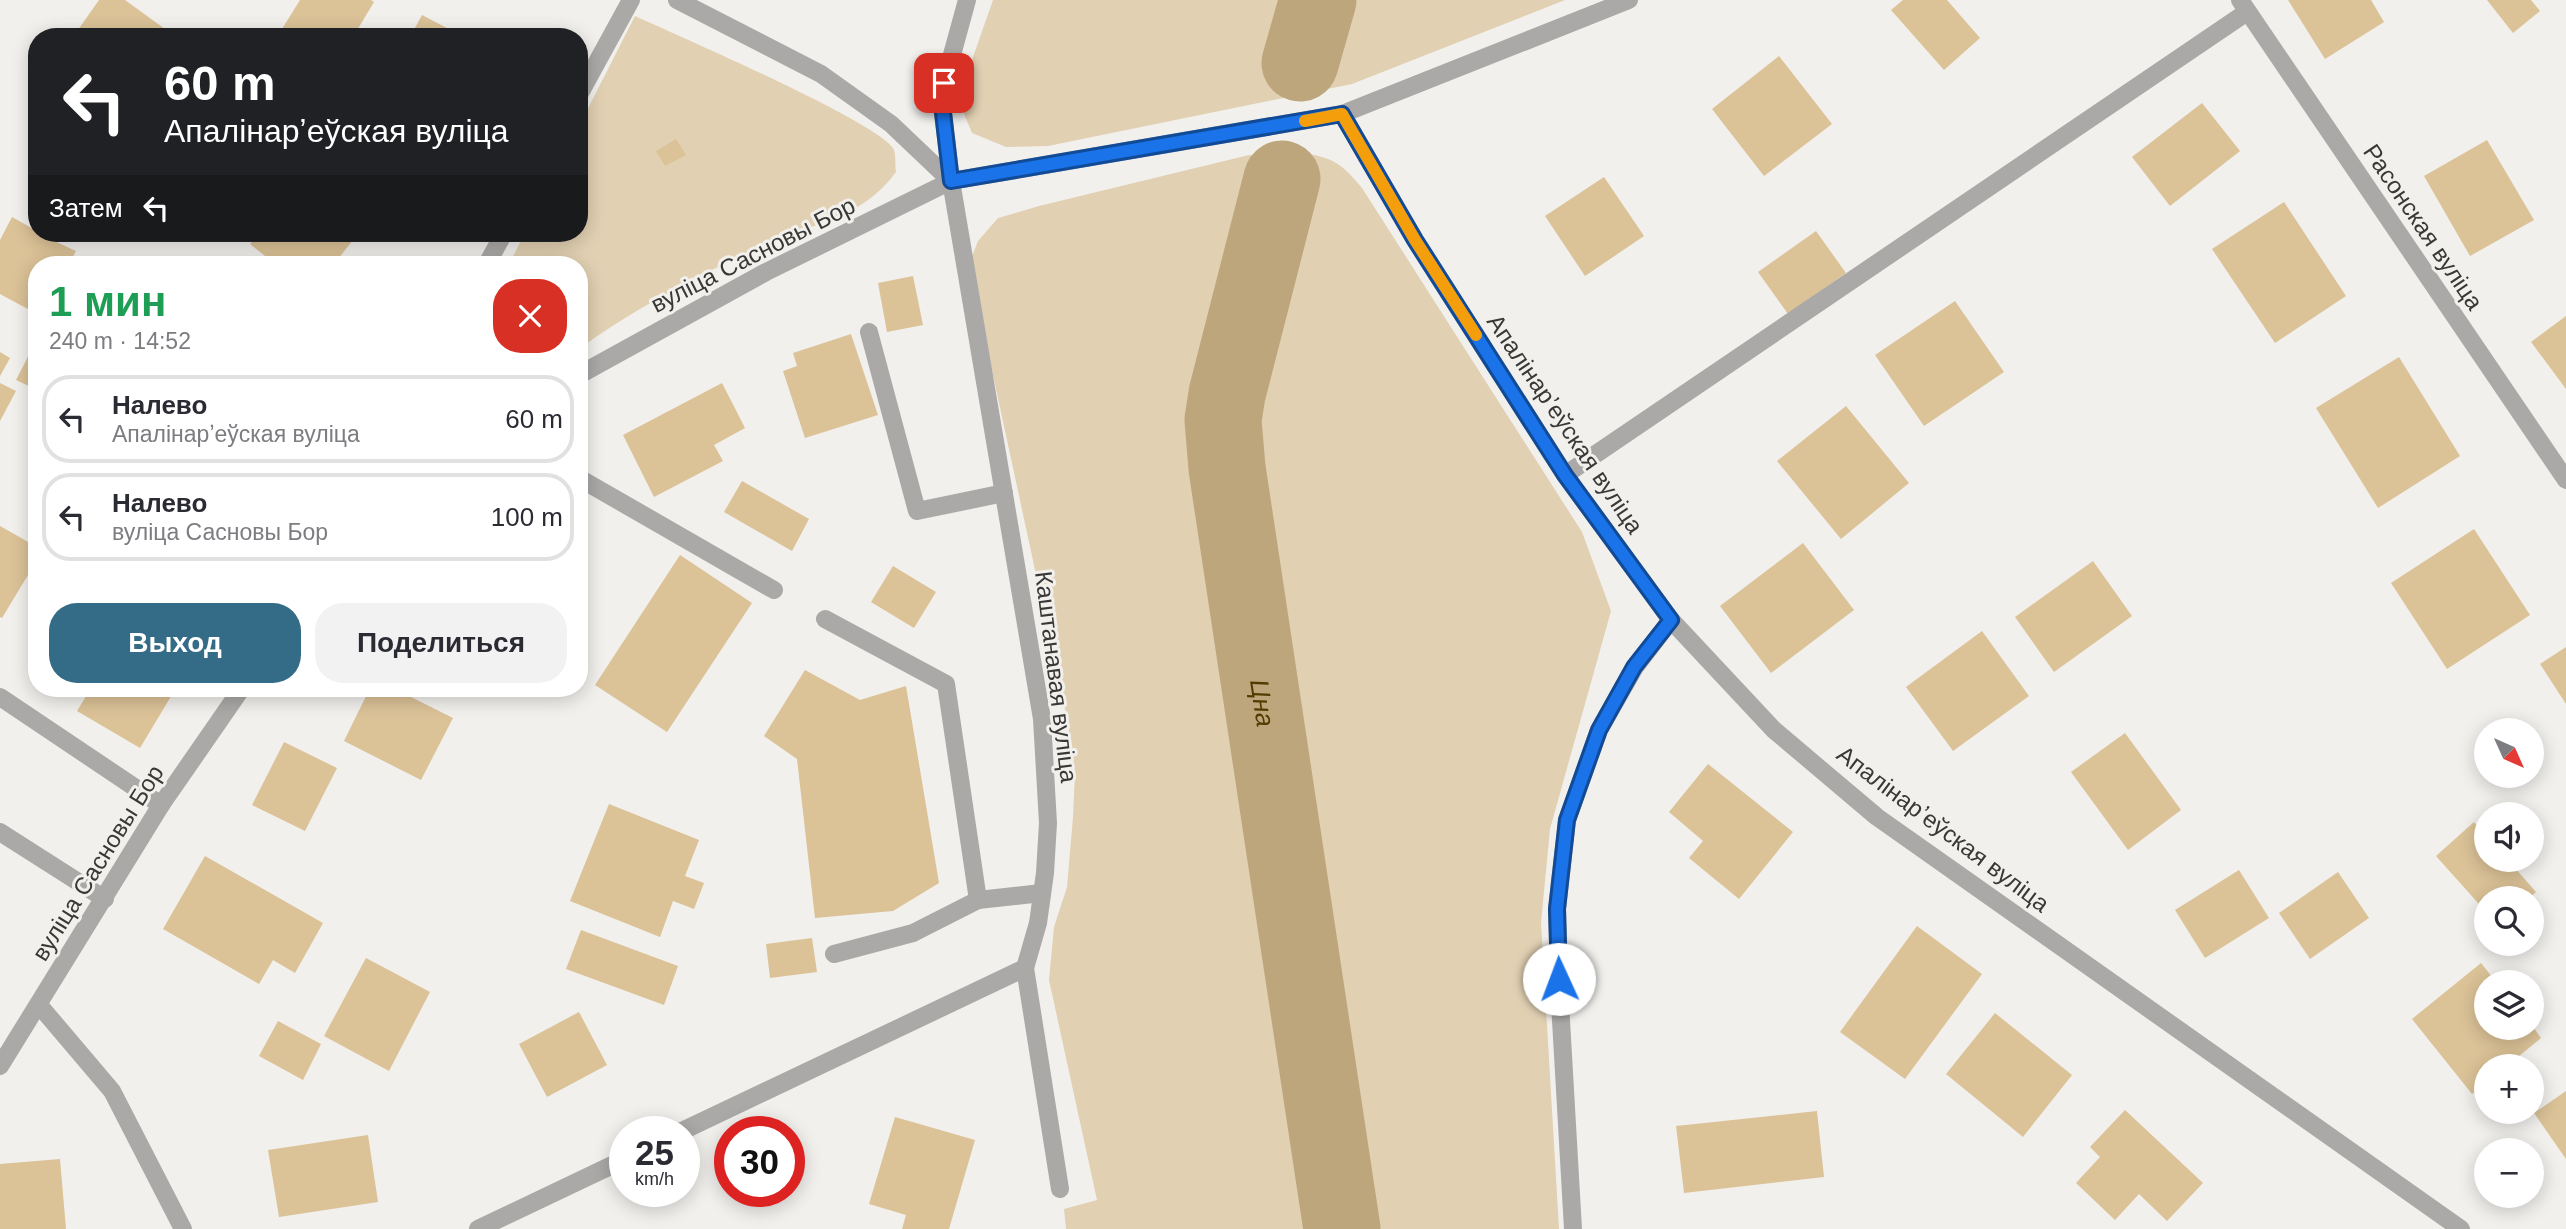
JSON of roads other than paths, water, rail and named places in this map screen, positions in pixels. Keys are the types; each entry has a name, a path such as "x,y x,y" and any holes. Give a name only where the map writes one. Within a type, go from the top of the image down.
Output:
{"street":[{"path":"588,79 631,0"},
{"path":"677,0 821,74 891,124 951,181"},
{"path":"951,181 942,104 944,83 967,0"},
{"name":"вуліца Сасновы Бор","path":"588,370 766,272 951,181 1342,114 1629,0"},
{"path":"1565,475 2243,6"},
{"name":"Расонская вуліца","path":"2243,6 2566,480"},
{"name":"Апалінарʼеўская вуліца","path":"1342,114 1415,240 1565,475 1671,620 1774,730 1877,817 2461,1229"},
{"name":"Каштанавая вуліца","path":"951,181 1042,719 1048,823 1038,923 1025,968"},
{"path":"869,332 917,511 1004,493"},
{"path":"588,483 774,590"},
{"path":"825,619 946,684 978,900"},
{"path":"1573,1229 1557,909 1567,820 1599,730 1634,667 1671,620"},
{"path":"0,697 160,805"},
{"name":"вуліца Сасновы Бор","path":"0,1066 105,899 160,805 236,697"},
{"path":"0,832 105,899"},
{"path":"834,954 913,933 978,900 1042,893"},
{"path":"700,1122 1025,968 1060,1189"},
{"path":"39,1005 112,1091 183,1229"},
{"path":"478,1229 609,1167"}],"waterway":[{"name":"Цна","path":"1300,63 1318,0"},
{"name":"Цна","path":"1282,179 1227,394 1223,420 1227,468 1342,1229"}]}
